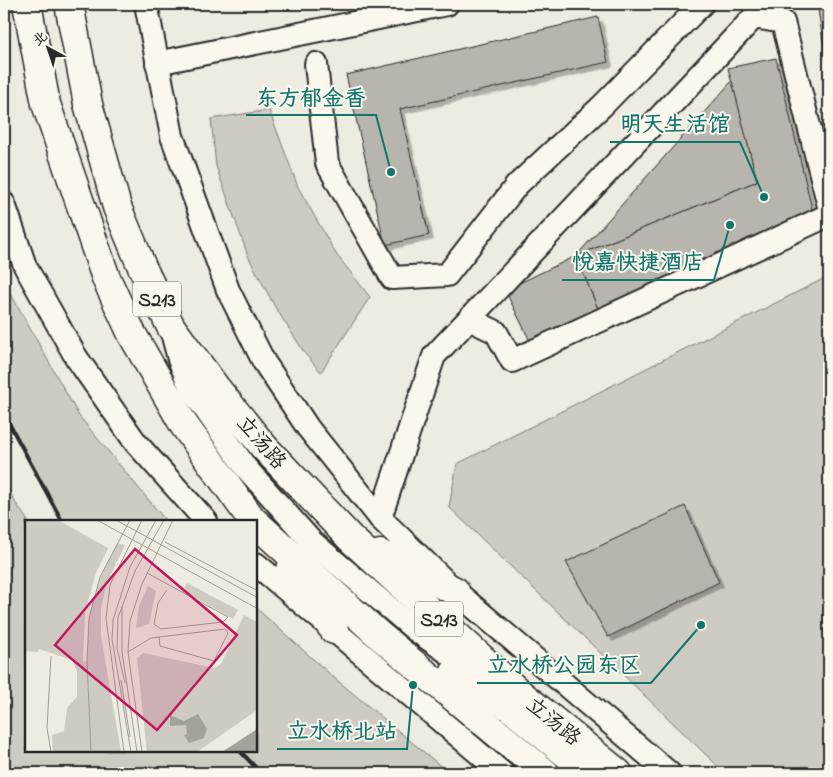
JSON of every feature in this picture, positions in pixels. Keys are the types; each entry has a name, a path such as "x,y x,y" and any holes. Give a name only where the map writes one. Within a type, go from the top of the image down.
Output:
{"main road":[{"name":"S213","path":"28,4 46,104 106,278 132,334 184,425 253,520"},
{"name":"立汤路","path":"69,4 88,104 117,207 142,267 171,327 216,388 264,447 351,539 517,691 618,773"},
{"name":"S213","path":"258,526 380,636 544,773"},
{"path":"258,527 334,630"},
{"path":"351,539 455,591"}],"street":[{"name":"立汤路","path":"146,4 172,136 228,290 264,362 303,420 380,518 455,591 669,773"},
{"path":"157,63 447,4"},
{"path":"316,64 327,163 392,278 447,275 516,185 602,106 702,4"},
{"path":"380,518 434,356 754,17 783,22 829,206"},
{"path":"4,204 25,266 76,357 136,443 205,520"},
{"path":"469,319 496,332 512,361 829,216"},
{"path":"171,327 179,359 191,388 246,468 310,541 414,629 461,660 517,691"},
{"path":"258,566 502,773"},
{"path":"380,636 438,661 510,711 585,773"}],"shaded area":[{"path":"269,110 298,187 336,254 370,297 321,372 306,355 275,307 248,256 216,166 211,119"},
{"path":"4,276 7,287 79,416 165,520 61,520 4,414"},
{"path":"829,276 829,773 725,773 449,507 457,464"},
{"path":"4,479 15,502 27,520 25,520 25,752 258,752 258,610 332,676 449,773 4,773"}],"building":[{"path":"817,4 829,4 829,77"},
{"path":"598,17 608,62 400,109 429,235 385,245 346,75"},
{"path":"776,58 813,213 598,309 576,256 757,181 728,68"},
{"path":"732,81 757,181 576,256"},
{"path":"576,256 598,309 530,341 505,290"},
{"path":"685,506 719,582 608,637 566,562"}],"railway":[{"path":"4,414 61,520"},
{"path":"241,752 261,773"}],"place":[{"name":"东方郁金香","path":"391,172"},
{"name":"明天生活馆","path":"764,197"},
{"name":"悦嘉快捷酒店","path":"730,225"},
{"name":"立水桥公园东区","path":"701,625"},
{"name":"立水桥北站","path":"413,685"}]}
